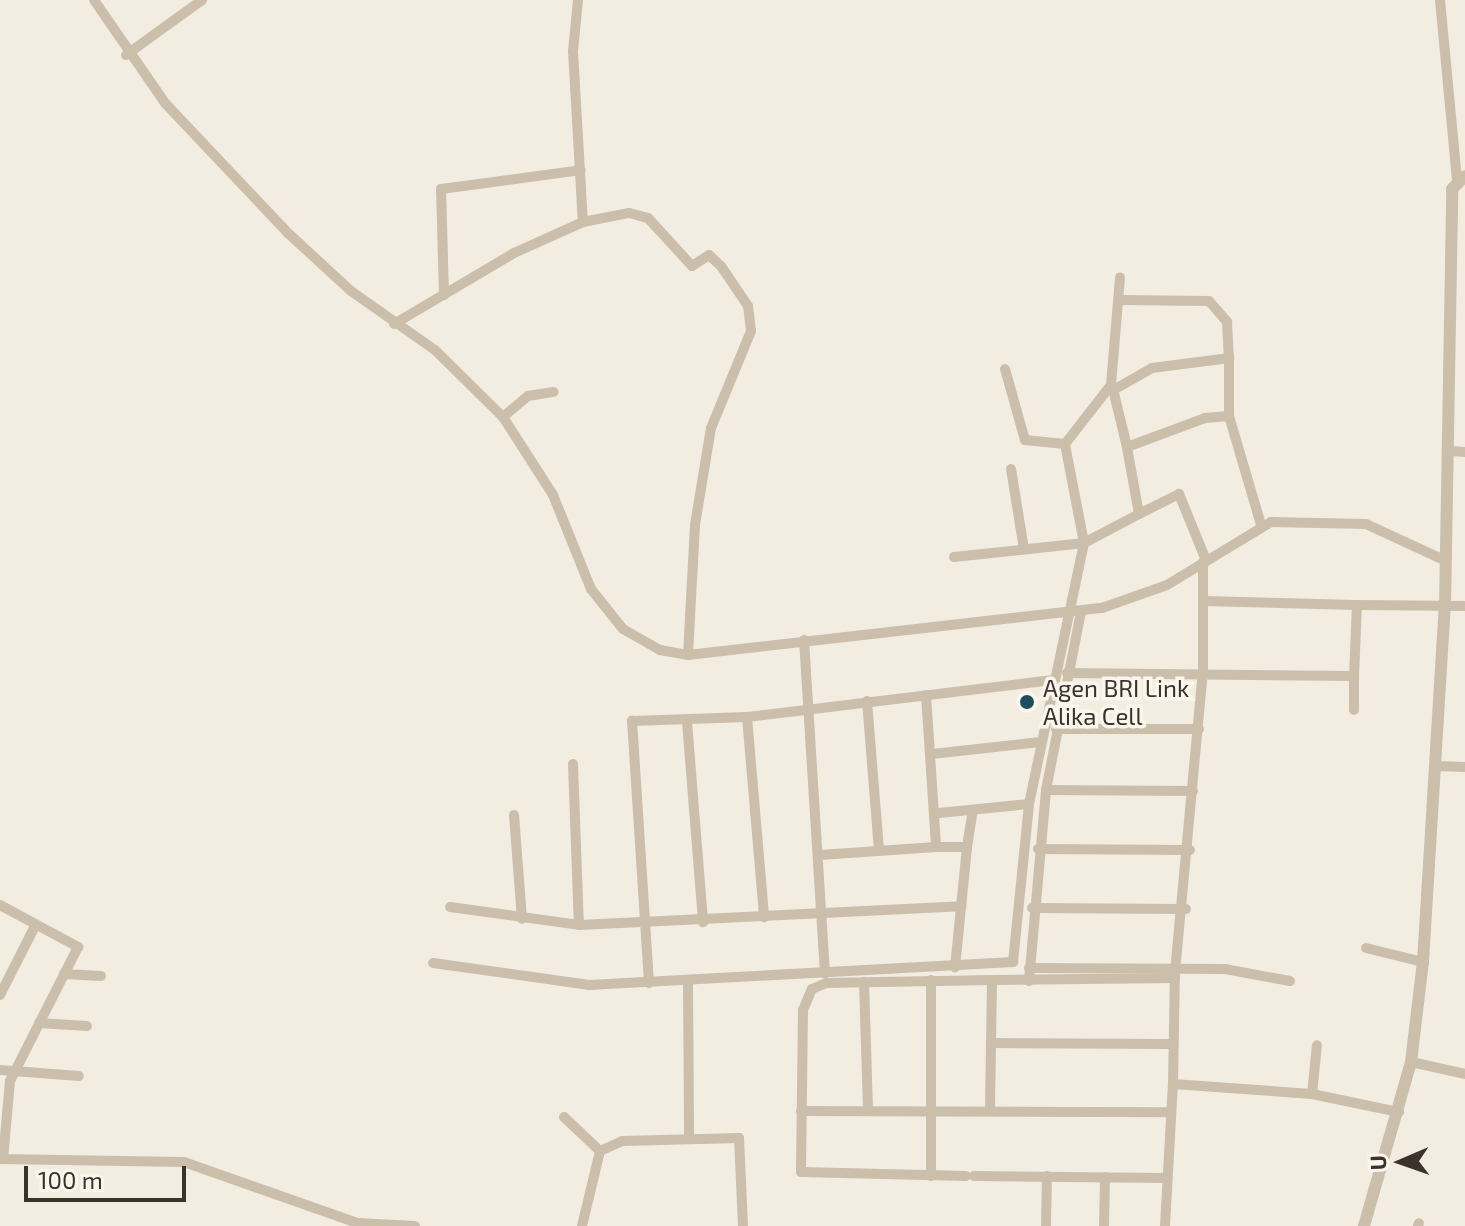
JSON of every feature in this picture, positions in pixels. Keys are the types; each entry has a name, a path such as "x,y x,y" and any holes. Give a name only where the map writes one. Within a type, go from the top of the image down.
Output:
{"street":[{"path":"94,0 126,55 289,234 394,324 435,350 503,417 553,495 591,589 623,629 660,650 688,655 1081,611 1134,600 1261,525 1323,519 1366,524 1446,561"},
{"path":"126,55 202,0"},
{"path":"578,0 573,51 583,222"},
{"path":"1364,1226 1411,1062 1423,962 1437,766 1461,178 1440,0"},
{"path":"444,295 441,189 581,170"},
{"path":"394,324 583,222 643,214 692,266 709,255 748,306 748,343 729,372 708,442 688,655"},
{"path":"1120,277 1114,386 1139,514"},
{"path":"1121,300 1209,301 1227,322 1229,416 1261,525"},
{"path":"1065,444 1114,386 1152,368 1229,358"},
{"path":"1005,369 1025,440 1065,444"},
{"path":"503,417 528,396 554,392"},
{"path":"1127,447 1174,425 1229,416"},
{"path":"433,963 566,985 1013,962 1029,804 1065,611 1084,543 1065,444"},
{"path":"1451,451 1465,452"},
{"path":"1011,469 1024,549"},
{"path":"954,557 1084,543 1179,494 1204,561 1203,670 1186,909 1175,974 1165,1226"},
{"path":"1203,601 1465,606"},
{"path":"1354,710 1357,605"},
{"path":"1029,981 1032,908 1046,790 1081,611"},
{"path":"804,640 820,855 825,973"},
{"path":"1067,673 1203,670 1354,676"},
{"path":"649,983 629,725 636,719 687,722 747,717 1053,680"},
{"path":"926,695 939,813 936,847"},
{"path":"867,701 879,849"},
{"path":"747,717 764,917"},
{"path":"687,722 703,922"},
{"path":"1056,729 1199,729"},
{"path":"932,754 1040,742"},
{"path":"573,764 579,925"},
{"path":"1437,766 1465,767"},
{"path":"1046,790 1193,791"},
{"path":"939,813 1029,804"},
{"path":"955,967 973,810"},
{"path":"514,815 522,919"},
{"path":"820,855 879,849 967,847"},
{"path":"1038,849 1190,850"},
{"path":"0,905 34,928 78,947 14,1071 2,1159 184,1162 357,1224 415,1226"},
{"path":"450,907 579,925 643,925 962,906"},
{"path":"1032,908 1186,909"},
{"path":"0,995 34,928"},
{"path":"1366,948 1423,962"},
{"path":"1029,968 1290,981"},
{"path":"64,974 101,976"},
{"path":"1167,1178 803,1173 801,1111 805,998 826,983 1029,981 1175,974"},
{"path":"931,980 931,1176"},
{"path":"990,1108 992,980"},
{"path":"688,981 689,1138"},
{"path":"864,982 868,1109"},
{"path":"39,1023 87,1026"},
{"path":"992,1043 1171,1044"},
{"path":"1312,1094 1317,1045"},
{"path":"1411,1062 1465,1074"},
{"path":"0,1070 79,1076"},
{"path":"1173,1084 1312,1094 1399,1112"},
{"path":"801,1111 990,1108 1170,1112"},
{"path":"564,1117 600,1151"},
{"path":"600,1151 622,1141 689,1138 743,1141 743,1226"},
{"path":"582,1226 600,1151"},
{"path":"1046,1226 1047,1176"},
{"path":"1104,1226 1105,1177"}],"place":[{"name":"Agen BRI Link Alika Cell","path":"1027,702"}]}
